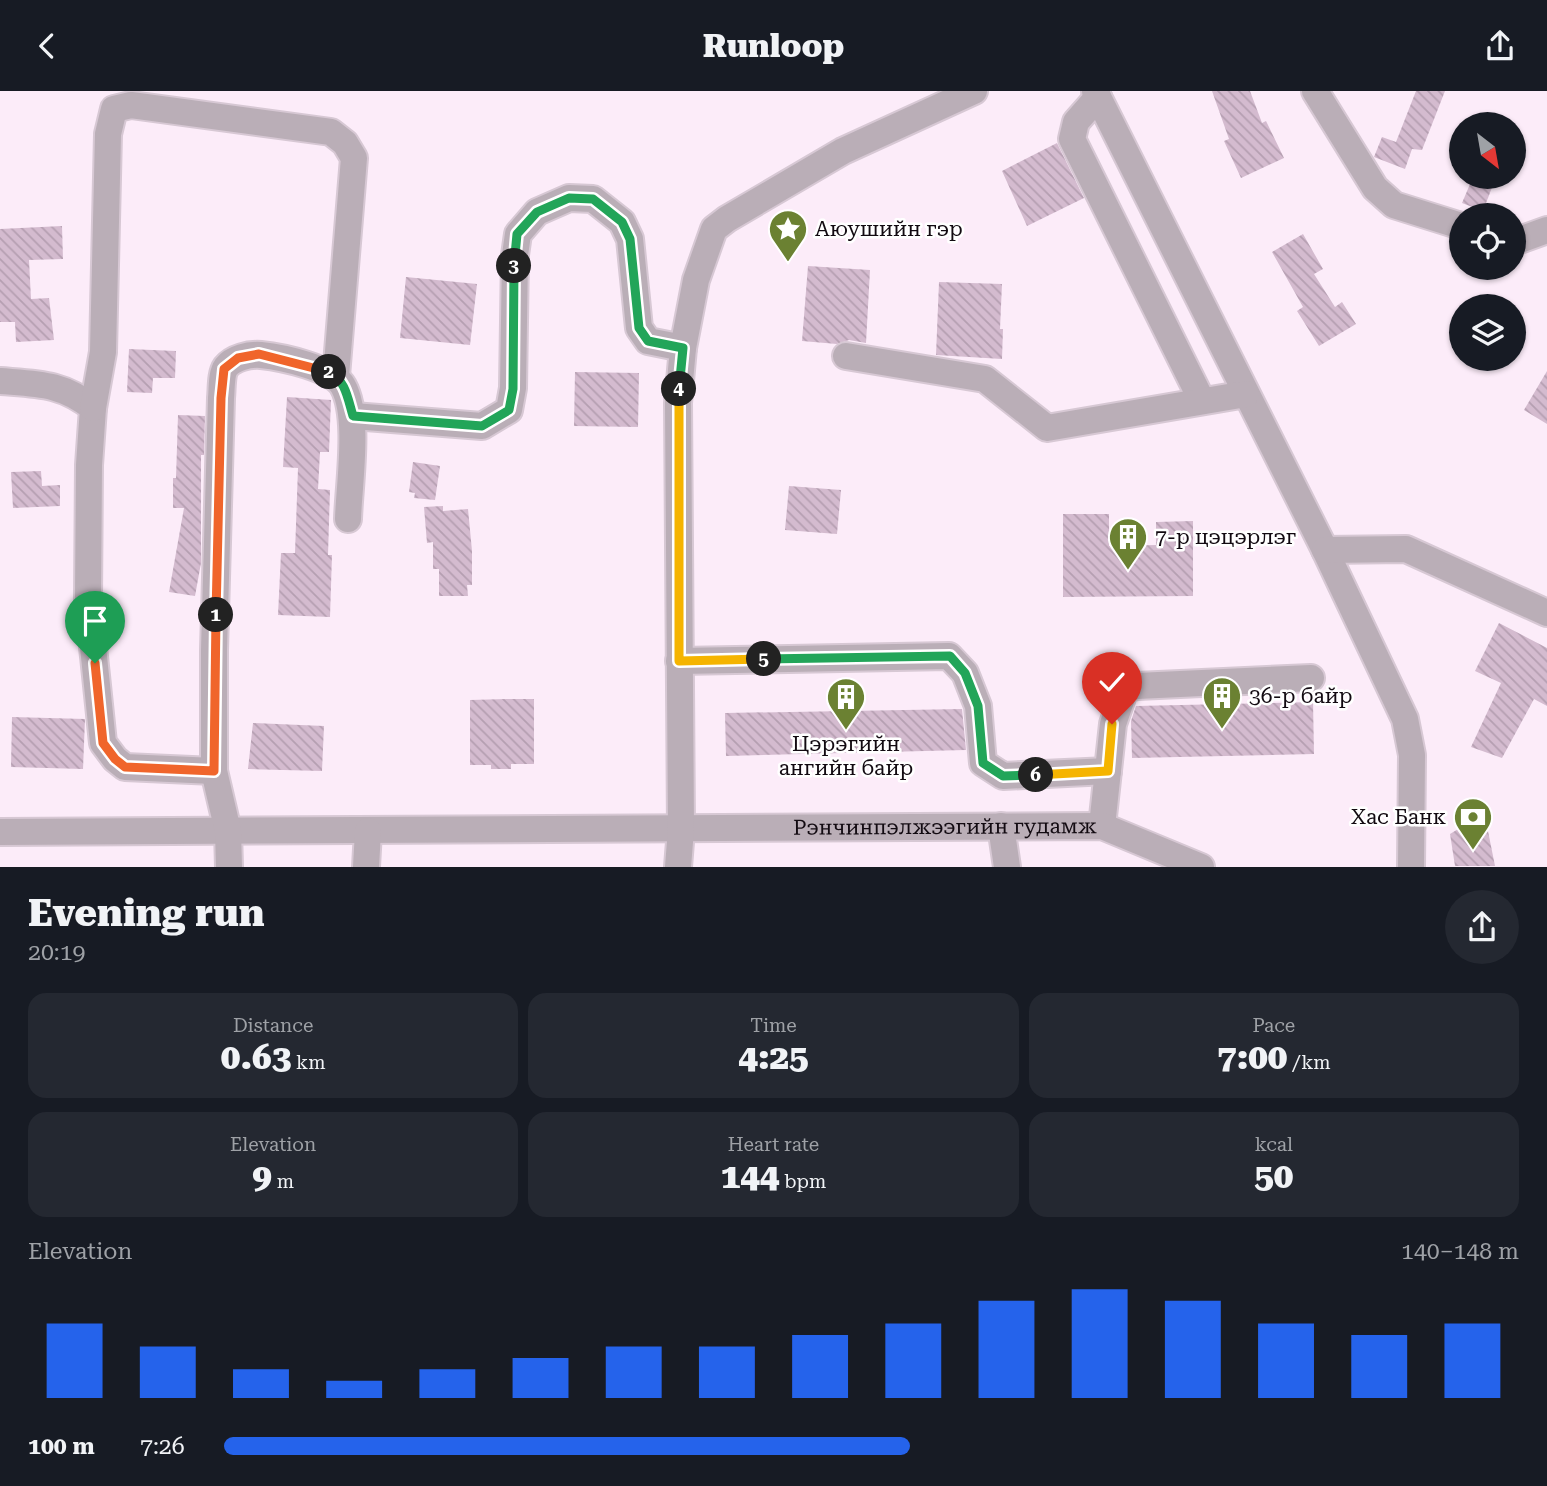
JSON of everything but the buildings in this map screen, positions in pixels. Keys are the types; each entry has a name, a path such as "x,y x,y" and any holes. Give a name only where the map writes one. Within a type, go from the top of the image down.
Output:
{"street":[{"path":"678,866 681,829 678,403 683,348 696,280 714,229 843,151 974,91"},
{"path":"1315,91 1375,188 1394,205 1449,222"},
{"path":"1202,401 1072,139 1076,122 1097,94 1325,550 1405,719 1412,754 1410,866"},
{"path":"214,771 125,767 103,743 88,599 89,465 93,408 103,352 108,134 114,109 131,105 331,132 345,143 354,158 336,376"},
{"path":"353,416 482,426 509,410 513,389 514,255 517,234 537,212 569,198 593,199 622,222 630,239 639,328 648,341 683,348"},
{"path":"1526,238 1547,230"},
{"path":"229,866 229,831 214,771 214,650 221,398 224,369 238,358 259,354 322,369 336,376 345,388 353,416 348,519"},
{"path":"846,356 985,379 1047,428 1246,394"},
{"path":"0,381 53,385 69,391 93,408"},
{"path":"1325,550 1406,549 1547,613"},
{"path":"679,661 950,656 965,673 978,706 983,763 1003,776 1108,771"},
{"path":"1101,826 1112,724 1125,689 1137,686 1311,678"},
{"path":"1001,826 1007,866"},
{"name":"Рэнчинпэлжээгийн гудамж","path":"0,832 1101,826 1201,866"},
{"path":"366,866 368,831"}],"place":[{"name":"Аюушийн гэр","path":"788,263"},
{"name":"7-р цэцэрлэг","path":"1128,571"},
{"name":"36-р байр","path":"1222,730"},
{"name":"Цэрэгийн ангийн байр","path":"846,731"},
{"name":"Хас Банк","path":"1473,851"}],"route":[{"path":"95,663 103,743 115,759 125,767 214,771 214,650 224,369 238,358 259,354 322,369 336,376 345,388 353,416 482,426 509,410 513,389 514,255 517,234 537,212 569,198 593,199 622,222 630,239 639,328 648,341 683,348 678,403 679,661 950,656 965,673 978,706 983,763 1003,776 1108,771 1112,724"}]}
